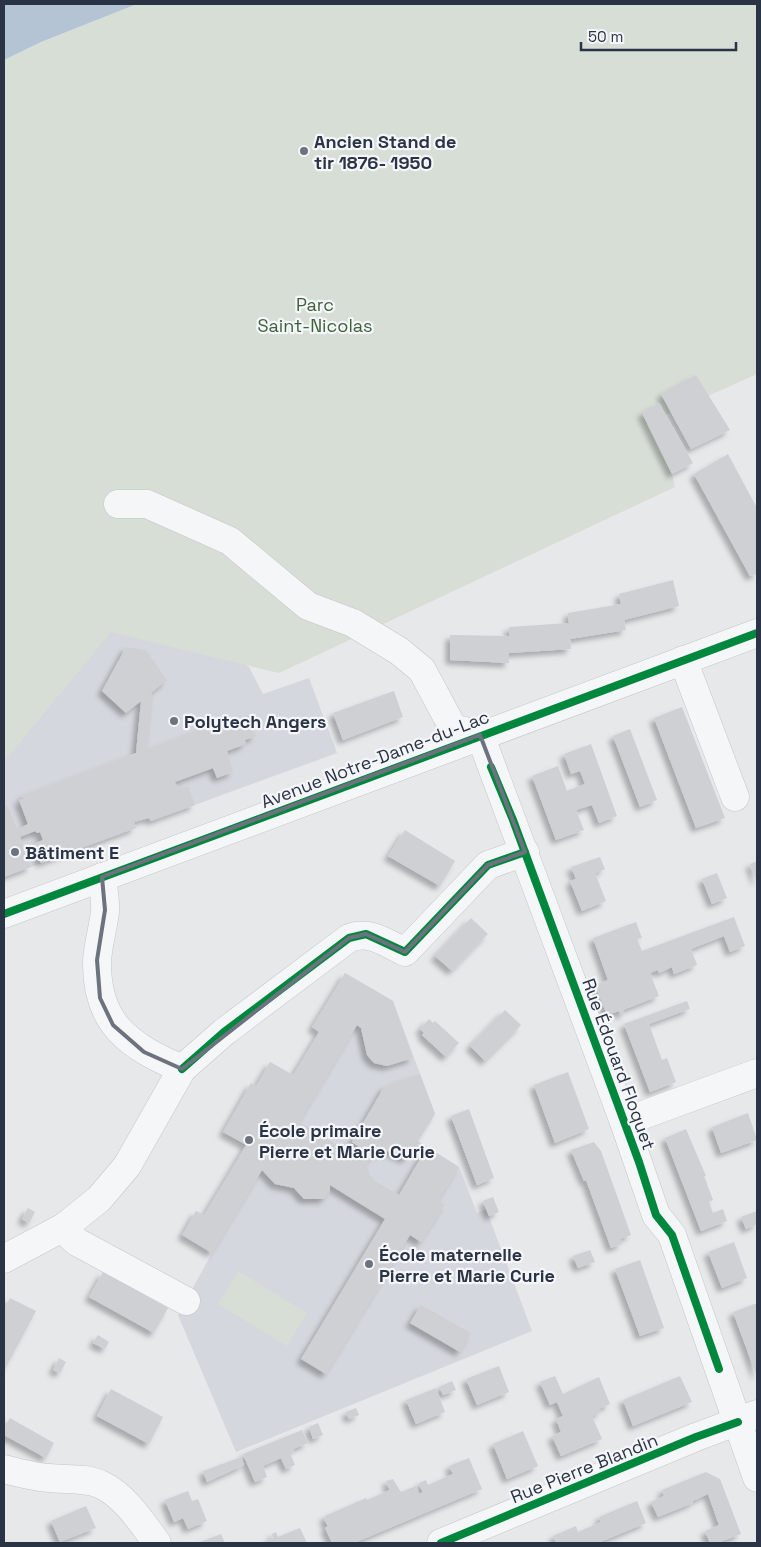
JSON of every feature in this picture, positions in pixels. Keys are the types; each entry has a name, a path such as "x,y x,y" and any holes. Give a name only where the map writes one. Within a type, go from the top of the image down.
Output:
{"street":[{"path":"118,504 147,504 230,541 308,606 353,623 399,651 422,670 453,728 480,735"},
{"name":"Avenue Notre-Dame-du-Lac","path":"4,914 338,791 480,735 757,633"},
{"path":"683,660 735,796"},
{"name":"Rue Édouard Floquet","path":"480,735 525,852 656,1215 672,1235 748,1418 757,1478"},
{"path":"4,1259 64,1227 99,1199 127,1166 182,1069 270,996 349,938 366,934 405,952 488,865 525,852"},
{"path":"102,878 105,910 97,960 100,998 113,1025 133,1044 150,1055 182,1069"},
{"path":"624,1122 757,1073"},
{"path":"64,1227 67,1233 77,1242 186,1301"},
{"name":"Rue Pierre Blandin","path":"441,1543 748,1418"},
{"path":"4,1469 49,1478 84,1480 102,1485 118,1496 130,1508 157,1543"}],"highlighted area":[{"path":"480,735 525,852 488,865 405,952 366,934 349,938 182,1069 144,1052 113,1025 100,998 97,960 105,910 102,877"}],"shaded area":[{"name":"Polytech Angers","path":"125,588 249,667 263,694 309,678 337,753 151,821 149,818 134,822 136,828 4,877 4,747"},
{"path":"345,973 393,1001 435,1114 418,1141 459,1167 477,1213 486,1209 532,1331 236,1452 178,1315 212,1253 182,1235 196,1211 204,1215 245,1146 223,1132 251,1083 256,1086 270,1062 293,1075 319,1032 312,1027"}],"green space":[{"name":"Parc Saint-Nicolas","path":"137,4 757,4 757,374 659,418 675,487 279,673 111,632 4,762 4,60 41,42"},
{"path":"238,1271 307,1313 287,1346 218,1304"}],"water":[{"path":"4,4 137,4 41,42 4,60"}],"building":[{"path":"696,375 730,430 691,449 661,394"},
{"path":"659,403 693,463 672,474 642,413"},
{"path":"728,454 757,508 757,574 750,576 694,474"},
{"path":"673,580 679,606 624,620 626,630 570,639 571,649 509,653 509,663 450,660 450,635 509,636 509,627 569,623 568,613 621,604 619,594"},
{"path":"126,647 146,650 167,680 151,693 153,698 148,749 217,723 219,726 248,715 256,736 245,740 246,744 227,751 233,772 217,778 213,768 175,782 178,790 188,786 195,805 151,821 149,818 134,822 136,828 41,863 34,844 43,840 40,832 37,833 35,831 20,837 31,867 4,877 4,802 17,829 28,824 19,800 23,799 22,796 136,753 141,701 126,713 102,691"},
{"path":"394,691 403,717 343,740 333,713"},
{"path":"682,707 725,818 696,828 654,718"},
{"path":"630,729 657,800 640,807 613,736"},
{"path":"591,744 617,816 599,823 592,805 576,810 584,830 556,840 532,776 558,766 567,791 585,784 580,771 571,774 564,754"},
{"path":"405,830 455,861 440,886 388,856"},
{"path":"600,857 605,869 595,873 606,901 582,911 570,881 576,879 571,867"},
{"path":"757,861 757,883 750,864"},
{"path":"717,873 727,898 712,904 702,879"},
{"path":"734,917 745,946 730,952 724,936 691,949 697,965 674,974 672,967 659,973 658,970 650,973 659,996 623,1010 625,1014 621,1015 619,1011 607,1015 595,985 608,980 593,938 636,922 642,938 637,939 642,951"},
{"path":"471,918 488,934 452,971 435,956"},
{"path":"345,973 393,1001 413,1058 387,1066 374,1063 367,1055 361,1028 357,1025 299,1122 357,1157 362,1149 352,1142 384,1087 420,1074 435,1114 406,1159 389,1151 377,1152 372,1155 367,1165 369,1174 375,1181 399,1195 427,1147 459,1167 438,1201 445,1204 421,1242 410,1235 326,1374 301,1359 385,1219 330,1185 330,1191 324,1199 304,1199 294,1188 275,1184 262,1170 212,1253 182,1235 196,1211 204,1215 246,1145 223,1132 251,1083 256,1086 270,1062 293,1075 319,1032 312,1027"},
{"path":"687,1001 690,1009 649,1024 662,1060 667,1058 676,1082 650,1092 624,1024"},
{"path":"505,1010 521,1025 485,1061 470,1046"},
{"path":"429,1019 433,1023 435,1021 459,1043 446,1057 422,1035 424,1033 420,1029"},
{"path":"568,1072 589,1129 555,1143 534,1085"},
{"path":"469,1109 494,1178 477,1185 451,1116"},
{"path":"748,1113 757,1140 721,1153 712,1127"},
{"path":"686,1129 706,1176 704,1176 713,1200 709,1202 713,1213 723,1209 727,1221 701,1231 665,1138"},
{"path":"594,1142 601,1151 631,1235 620,1239 622,1244 611,1248 586,1180 584,1181 571,1150"},
{"path":"493,1197 499,1212 489,1216 483,1201"},
{"path":"28,1208 35,1212 29,1223 22,1219"},
{"path":"757,1211 757,1224 746,1229 741,1217"},
{"path":"734,1242 747,1278 722,1288 708,1252"},
{"path":"590,1250 595,1262 578,1268 573,1256"},
{"path":"640,1260 664,1328 640,1336 615,1269"},
{"path":"103,1272 168,1308 154,1333 89,1297"},
{"path":"10,1298 36,1311 4,1371 4,1310"},
{"path":"757,1303 757,1377 733,1312"},
{"path":"421,1305 471,1333 460,1352 410,1323"},
{"path":"98,1335 109,1342 105,1349 93,1343"},
{"path":"59,1358 66,1362 60,1373 53,1370"},
{"path":"499,1366 509,1392 477,1405 466,1379"},
{"path":"555,1376 563,1394 599,1377 610,1404 599,1409 601,1412 592,1416 602,1439 561,1456 552,1436 561,1432 556,1419 563,1416 557,1402 550,1405 540,1382"},
{"path":"680,1376 692,1402 633,1426 623,1400"},
{"path":"452,1381 456,1390 443,1395 439,1387"},
{"path":"436,1388 445,1412 416,1424 406,1400"},
{"path":"111,1389 163,1417 149,1444 97,1416"},
{"path":"356,1408 359,1415 349,1419 346,1412"},
{"path":"10,1418 54,1443 46,1458 4,1435 4,1428"},
{"path":"318,1423 323,1435 313,1439 309,1427"},
{"path":"302,1430 308,1443 293,1449 294,1452 290,1453 295,1465 286,1469 281,1458 263,1466 267,1477 255,1482 243,1454"},
{"path":"523,1431 538,1466 507,1479 493,1444"},
{"path":"241,1457 244,1465 207,1482 203,1471"},
{"path":"469,1458 482,1489 354,1543 332,1543 325,1528 328,1526 324,1519 325,1516 390,1490 386,1481 393,1479 401,1492 416,1486 419,1494 423,1492 419,1483 426,1480 428,1485 453,1474 449,1466"},
{"path":"706,1472 720,1479 741,1534 717,1543 710,1543 705,1531 719,1525 708,1494 693,1501 693,1503 658,1517 651,1502 664,1496 662,1490"},
{"path":"188,1491 192,1501 198,1499 207,1521 188,1529 183,1518 174,1522 165,1500"},
{"path":"637,1501 646,1523 598,1543 556,1543 553,1536 576,1526 578,1532 601,1522 599,1517"},
{"path":"86,1506 96,1528 60,1542 51,1521"},
{"path":"300,1528 307,1543 262,1543 273,1538 272,1534 276,1532 278,1537"},
{"path":"221,1534 225,1543 198,1543"}],"cycle path":[{"path":"4,914 757,633"},
{"path":"491,767 513,820 639,1162 656,1215 672,1235 719,1369"},
{"path":"182,1069 224,1032 349,938 366,934 405,952 488,865 525,852"},
{"path":"441,1543 696,1437 738,1422"}],"place":[{"name":"Ancien Stand de tir 1876- 1950","path":"304,151"},
{"name":"Polytech Angers","path":"174,721"},
{"name":"Bâtiment E","path":"15,852"},
{"name":"École primaire Pierre et Marie Curie","path":"249,1140"},
{"name":"École maternelle Pierre et Marie Curie","path":"369,1264"}]}
